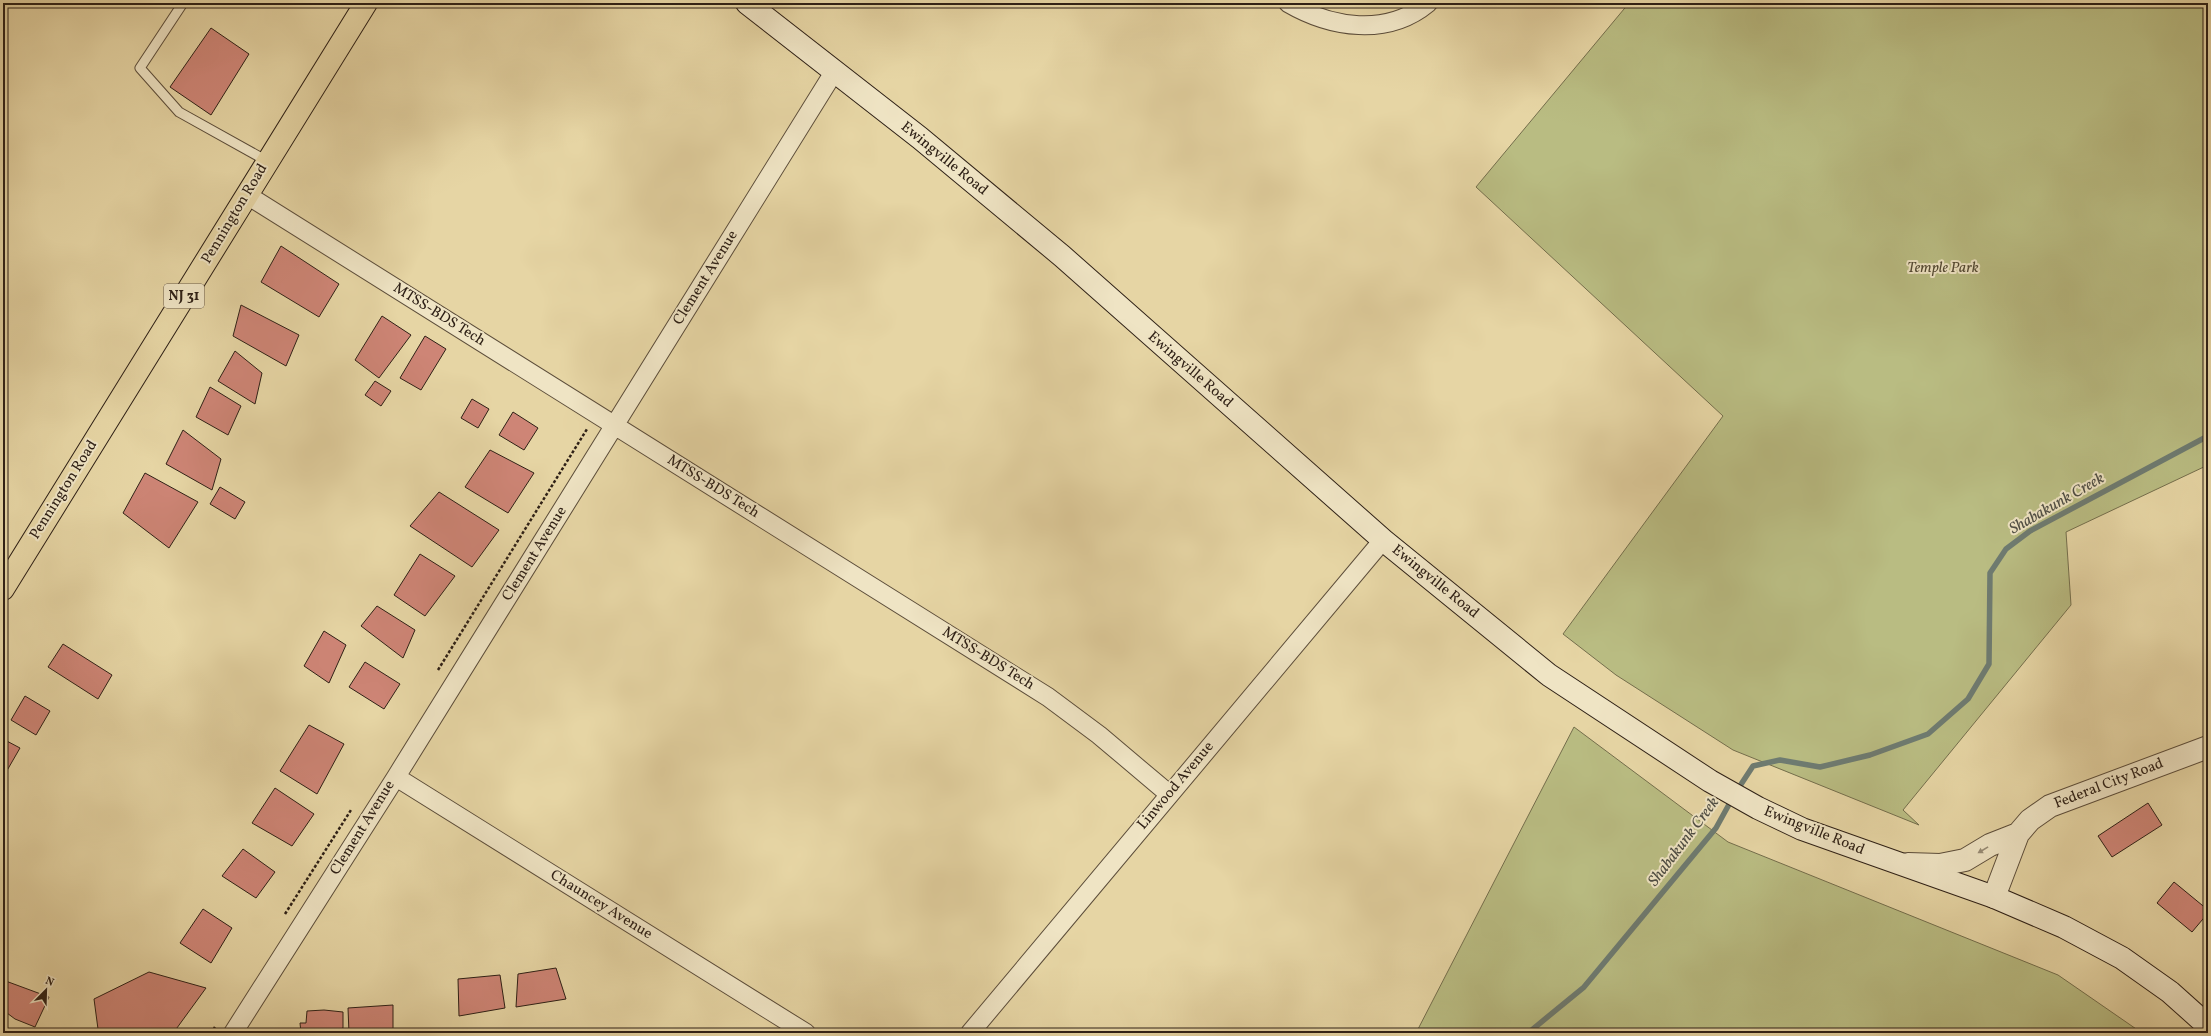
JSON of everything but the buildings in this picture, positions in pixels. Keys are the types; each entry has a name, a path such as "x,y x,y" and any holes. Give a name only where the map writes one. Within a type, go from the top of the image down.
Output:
{"main road":[{"name":"Pennington Road","path":"3,589 366,3"},
{"name":"Ewingville Road","path":"747,3 920,138 1062,256 1383,540 1549,675 1710,781 1758,808 1802,829 1994,897 2064,927 2122,958 2170,992 2208,1026"},
{"name":"Federal City Road","path":"1994,897 2018,834 2030,820 2050,806 2208,747"},
{"name":"Federal City Road","path":"1901,864 1940,865 1965,860 1990,845 2018,834"}],"street":[{"path":"1288,3 1307,14 1331,23 1357,26 1382,23 1404,17 1428,3"},
{"name":"Clement Avenue","path":"233,1033 396,777 834,72"},
{"name":"MTSS-BDS Tech","path":"246,195 1048,697 1100,735 1169,794"},
{"name":"Linwood Avenue","path":"970,1033 1383,540"},
{"name":"Chauncey Avenue","path":"396,777 806,1033"}],"lane":[{"path":"184,3 140,68 179,112 267,161"}],"path":[{"path":"436,674 596,414"},
{"path":"281,920 353,807"},
{"path":"211,1033 219,1020"}],"green space":[{"name":"Temple Park","path":"1629,3 2208,3 2208,465 2066,532 2071,605 1903,810 1919,825 1733,750 1616,675 1563,634 1723,416 1476,187"},
{"path":"1574,727 1728,842 2058,975 2142,1033 1416,1033"}],"waterway":[{"name":"Shabakunk Creek","path":"1736,792 1753,766 1780,760 1820,767 1870,755 1928,734 1968,699 1989,664 1990,573 2006,549 2030,531 2208,436"},
{"name":"Shabakunk Creek","path":"1528,1033 1584,987 1716,828 1732,799"}]}
